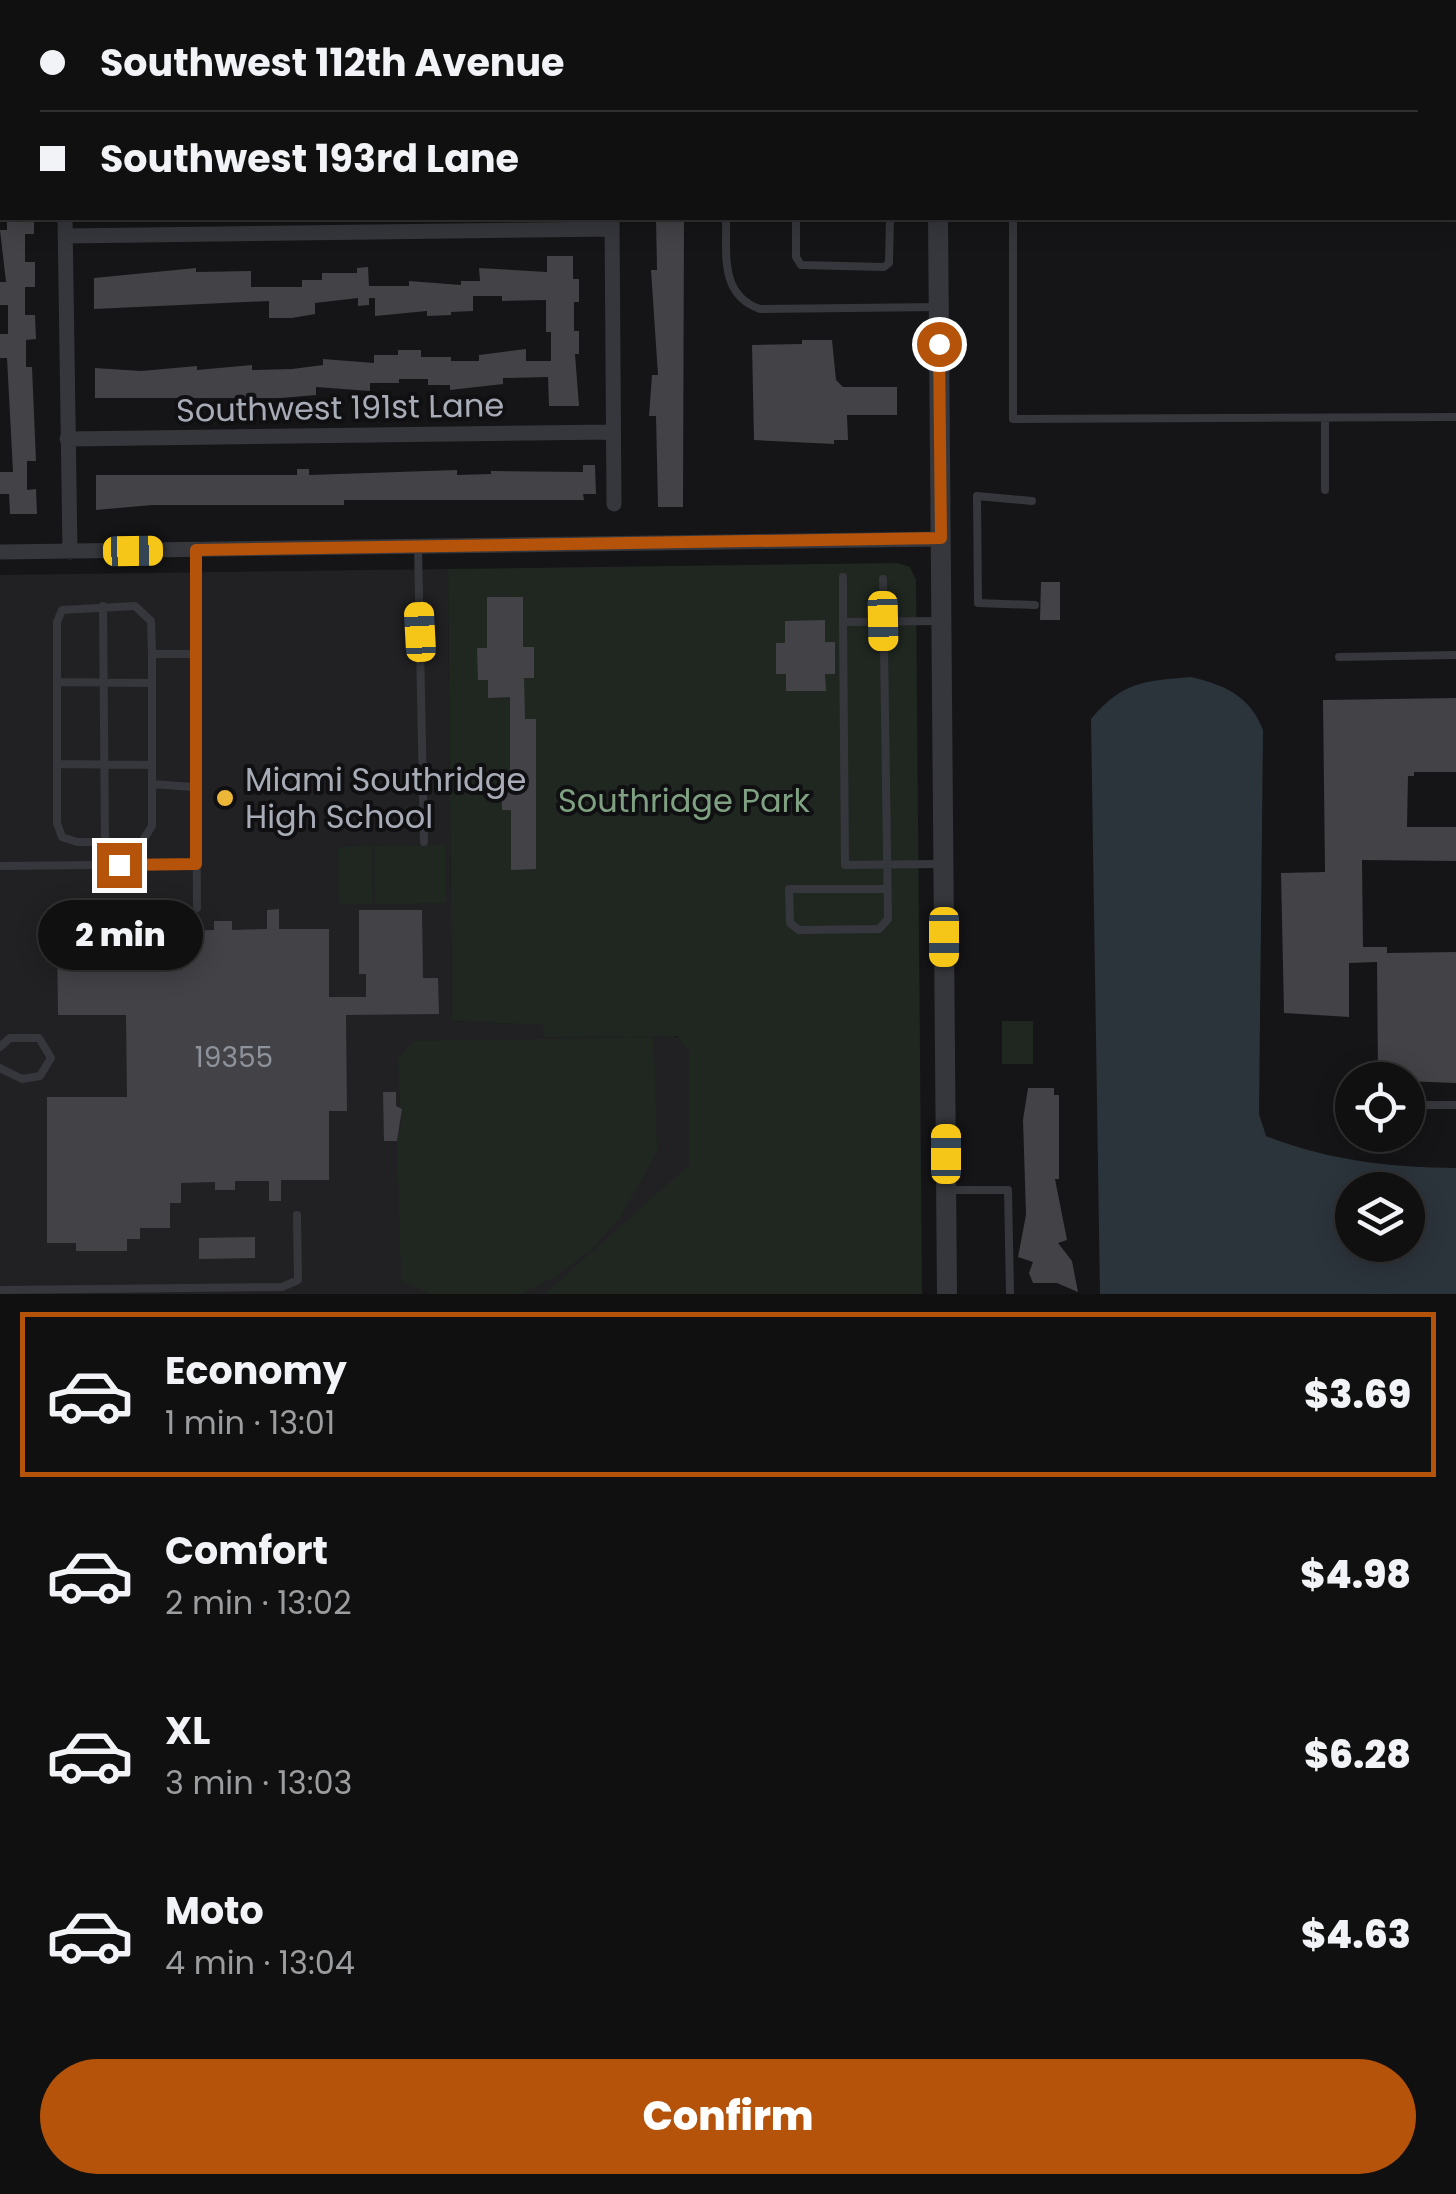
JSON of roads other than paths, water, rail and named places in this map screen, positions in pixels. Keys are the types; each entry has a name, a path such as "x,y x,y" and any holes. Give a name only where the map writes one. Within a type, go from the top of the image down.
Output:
{"street":[{"path":"65,220 70,552"},
{"path":"938,220 947,1294"},
{"path":"65,236 612,223 614,504"},
{"name":"Southwest 191st Lane","path":"67,439 614,432"},
{"path":"0,552 941,538"}],"lane":[{"path":"726,220 728,278 746,304 760,309 939,307"},
{"path":"796,220 796,257 801,265 884,268 889,263 890,220"},
{"path":"1014,220 1013,419 1456,417"},
{"path":"1325,418 1325,490"},
{"path":"1032,501 976,496 978,603 1035,604"},
{"path":"418,546 424,842"},
{"path":"196,550 193,786 197,908"},
{"path":"843,577 846,890"},
{"path":"883,579 888,919 878,929 793,928 790,889 887,889"},
{"path":"103,606 105,842"},
{"path":"134,606 144,610 151,621 152,654 152,826 142,842 62,837 57,822 56,622 62,610 134,606"},
{"path":"843,622 942,621"},
{"path":"152,654 194,654"},
{"path":"1340,657 1456,655"},
{"path":"56,682 152,683"},
{"path":"56,764 152,765"},
{"path":"152,784 193,786"},
{"path":"0,866 196,864"},
{"path":"845,864 943,864"},
{"path":"0,1047 10,1038 38,1038 50,1058 40,1076 22,1079 0,1068"},
{"path":"1425,1105 1456,1104"},
{"path":"946,1190 1008,1190 1010,1294"},
{"path":"0,1290 257,1291 282,1287 298,1280 297,1215"}],"place":[{"name":"Miami Southridge High School","path":"225,798"}],"park label":[{"name":"Southridge Park","path":"684,801"}]}
